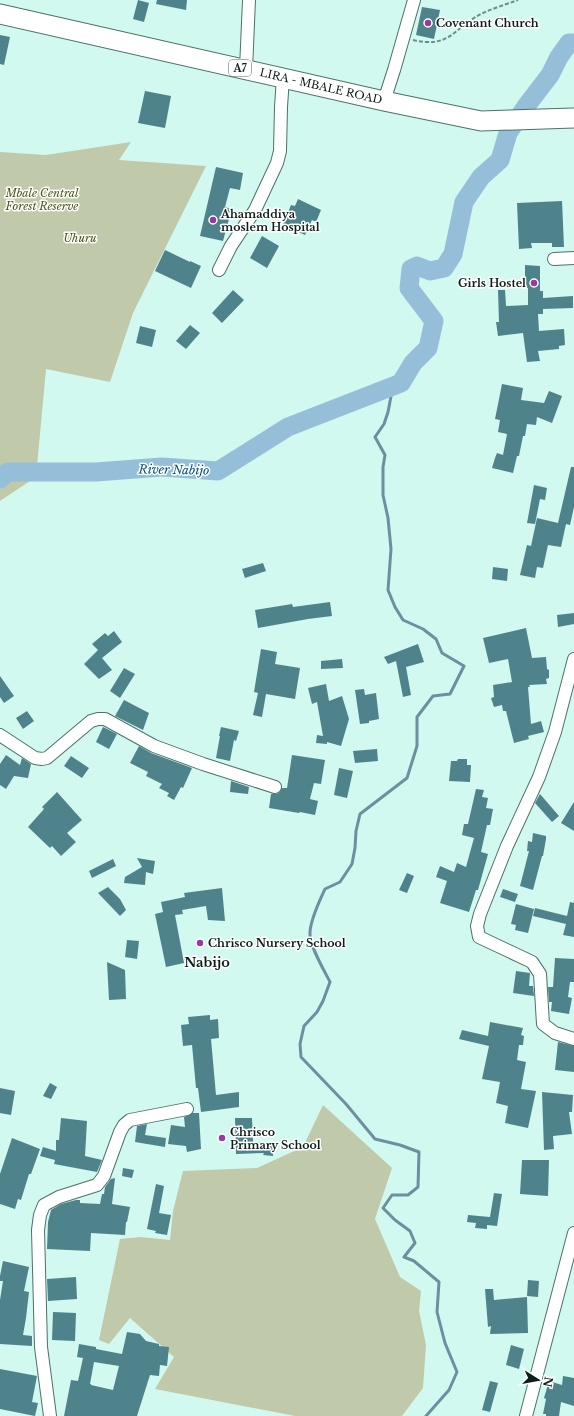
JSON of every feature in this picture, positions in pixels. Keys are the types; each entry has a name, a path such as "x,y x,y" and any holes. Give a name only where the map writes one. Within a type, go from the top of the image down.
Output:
{"main road":[{"name":"LIRA - MBALE ROAD","path":"0,14 384,101 481,121 574,118"}],"street":[{"path":"246,69 249,0"},
{"path":"384,101 404,38 414,0"},
{"path":"219,270 231,246 255,210 277,163 280,151 283,77"},
{"path":"554,259 574,258"},
{"path":"574,659 555,732 547,755 539,777 507,846 480,914 477,926 479,937 532,962 540,974 543,1024 556,1033 574,1039"},
{"path":"0,735 35,758 42,759 48,758 91,721 105,719 154,746 203,764 275,787"},
{"path":"50,1416 41,1347 38,1230 40,1215 44,1205 59,1197 97,1185 104,1176 120,1132 124,1125 130,1120 187,1109"},
{"path":"526,1416 574,1233"}],"path":[{"path":"404,38 426,43 446,39 482,14 518,0"}],"green space":[{"name":"Uhuru","path":"131,142 119,160 206,166 133,313 110,382 46,369 36,477 0,501 0,152 46,155"},
{"path":"323,1105 392,1168 375,1219 400,1277 421,1291 419,1311 426,1345 423,1388 402,1416 295,1416 155,1389 174,1357 130,1318 109,1344 99,1340 120,1239 141,1237 170,1240 173,1211 183,1171 257,1168 303,1147"}],"building":[{"path":"138,0 149,3 144,22 133,19"},
{"path":"157,0 187,0 186,10 156,4"},
{"name":"Covenant Church","path":"422,7 440,10 434,39 416,35"},
{"path":"0,35 10,37 4,65 0,64"},
{"path":"145,91 171,96 165,128 138,123"},
{"path":"216,167 243,173 240,190 230,188 225,207 231,209 227,218 229,219 223,241 200,236"},
{"path":"298,199 321,210 316,222 312,220 305,235 283,225 291,205 295,206"},
{"path":"562,201 564,247 552,247 552,243 531,243 532,248 519,249 517,203"},
{"path":"262,236 279,246 267,268 250,258"},
{"path":"165,250 201,266 191,288 155,271"},
{"path":"525,265 540,266 540,291 543,291 543,298 573,296 573,308 543,309 543,314 538,314 539,331 564,329 565,345 559,346 559,349 538,351 540,361 527,362 523,333 498,336 496,322 499,322 498,290 505,290 506,306 528,305 528,288 525,288"},
{"path":"233,290 244,300 222,323 212,313"},
{"path":"190,325 200,333 186,349 176,341"},
{"path":"140,326 156,330 152,347 136,343"},
{"path":"502,384 523,388 521,400 544,403 549,391 562,396 552,423 537,417 536,425 527,424 525,436 523,436 519,456 517,456 513,473 492,468 497,453 503,455 507,434 498,432 500,420 495,419"},
{"path":"571,467 574,467 574,507 570,525 566,524 561,547 548,545 543,568 537,567 535,578 520,575 527,545 531,546 537,518 558,523"},
{"path":"534,485 547,488 545,500 540,499 535,524 527,523"},
{"path":"263,563 266,571 245,578 242,569"},
{"path":"493,567 508,569 507,581 492,579"},
{"path":"330,602 332,616 258,628 255,610 292,604 293,607"},
{"path":"574,613 574,624 558,627 557,615"},
{"path":"526,628 532,658 546,657 547,669 549,670 549,678 546,679 547,684 529,685 530,687 528,687 531,724 541,721 544,732 528,736 529,739 514,743 506,711 503,711 502,705 494,707 491,698 494,697 493,685 512,682 508,659 489,663 483,638"},
{"path":"114,631 122,642 102,658 112,670 99,679 84,664 98,650 92,644 105,633 108,636"},
{"path":"418,644 424,662 406,667 411,695 403,697 396,661 388,664 384,657"},
{"path":"261,649 277,652 275,664 300,668 295,699 266,694 262,717 253,715 258,693 254,692"},
{"path":"342,659 343,668 321,669 321,661"},
{"path":"124,668 135,674 120,698 110,691"},
{"path":"0,676 14,696 4,703 0,697"},
{"path":"326,684 329,701 342,696 349,719 341,746 327,742 327,744 316,743 317,735 323,736 317,702 312,704 308,688"},
{"path":"364,689 365,695 376,693 379,719 369,721 369,723 360,724 355,690"},
{"path":"124,700 149,713 143,730 115,716"},
{"path":"27,711 34,721 23,729 16,718"},
{"path":"103,727 117,734 109,749 96,742"},
{"path":"221,727 239,731 236,741 234,740 230,761 216,758"},
{"path":"139,746 151,753 192,768 183,788 181,787 174,800 167,796 169,793 159,788 162,784 146,776 148,772 130,763"},
{"path":"377,749 378,761 355,763 353,751"},
{"path":"6,755 20,765 22,758 31,764 28,778 14,776 6,789 0,785 0,764"},
{"path":"292,755 325,760 321,784 314,783 310,799 318,801 315,815 269,808 271,794 277,794 282,788 287,788"},
{"path":"71,756 89,768 82,778 64,766"},
{"path":"458,759 467,759 467,765 471,765 470,782 449,781 451,761 457,761"},
{"path":"339,768 353,771 347,798 334,795"},
{"path":"231,781 249,787 248,794 230,792"},
{"path":"476,789 484,790 482,797 488,798 486,808 493,809 490,825 487,825 481,852 488,854 478,890 476,890 469,912 440,903 447,881 436,877 440,866 454,872 457,863 466,867 474,838 462,835 464,824 468,824"},
{"path":"57,792 82,820 67,833 76,842 61,856 52,846 50,848 28,827 44,809 42,807"},
{"path":"540,794 559,816 552,822 535,803"},
{"path":"574,802 574,831 561,823"},
{"path":"533,833 546,836 546,839 543,856 533,890 520,886 529,851 527,851 528,841 532,842"},
{"path":"137,858 155,861 153,874 146,872 145,885 124,883 125,877 142,867"},
{"path":"113,859 116,866 92,878 89,871"},
{"path":"407,873 414,876 407,893 399,890"},
{"path":"108,887 120,899 126,910 120,916 98,893"},
{"path":"222,888 225,921 208,920 206,906 182,910 183,914 175,915 184,963 166,967 155,914 163,912 161,902 185,897 184,893"},
{"path":"503,889 518,894 515,902 500,897"},
{"path":"570,902 574,903 574,937 563,935 566,924 533,916 535,908 567,916"},
{"path":"516,904 534,909 528,933 515,930 516,925 511,924"},
{"path":"127,940 139,941 137,959 125,957"},
{"path":"555,958 574,959 574,982 570,982 568,997 572,998 569,1014 551,1011 552,1002 549,1002 548,987 553,987"},
{"path":"107,962 125,970 126,999 109,1000"},
{"path":"516,971 530,973 529,986 533,986 534,996 513,993"},
{"path":"210,1015 210,1020 218,1019 219,1038 211,1039 216,1095 239,1092 239,1107 201,1112 198,1088 196,1088 192,1045 183,1046 181,1025 189,1024 188,1017"},
{"path":"490,1022 523,1028 521,1035 524,1036 523,1045 519,1045 517,1060 526,1062 521,1089 536,1091 528,1128 505,1123 508,1106 496,1103 500,1082 482,1079 489,1046 459,1039 462,1030 488,1036"},
{"path":"558,1042 574,1046 574,1072 555,1070"},
{"path":"50,1083 57,1087 51,1099 43,1096"},
{"path":"0,1088 15,1091 11,1115 0,1113"},
{"path":"542,1092 573,1095 572,1112 569,1112 572,1134 553,1136 554,1149 544,1150"},
{"path":"193,1113 199,1113 201,1149 187,1152 186,1146 168,1144 171,1125 185,1127 184,1117"},
{"path":"61,1118 87,1121 85,1156 102,1160 97,1172 54,1164 55,1160 40,1156 43,1147 56,1151 56,1140 59,1140"},
{"path":"235,1118 252,1118 253,1142 273,1143 273,1156 263,1155 264,1153 236,1154"},
{"path":"147,1124 145,1135 166,1138 165,1147 135,1142 137,1126"},
{"path":"12,1138 40,1149 31,1174 29,1174 21,1200 18,1199 15,1209 0,1204 0,1174"},
{"path":"522,1160 549,1160 548,1196 520,1194"},
{"path":"123,1168 134,1170 132,1178 122,1176"},
{"path":"115,1178 112,1204 130,1207 126,1222 125,1235 91,1233 90,1251 47,1249 48,1222 51,1210 61,1204 76,1200 80,1200 80,1203 100,1204 105,1187 111,1179"},
{"path":"156,1184 164,1186 159,1213 171,1215 167,1235 155,1233 156,1231 147,1229"},
{"path":"494,1193 502,1194 497,1226 487,1225 487,1229 475,1228 476,1223 467,1222 468,1215 490,1217"},
{"path":"3,1261 29,1267 24,1291 29,1292 23,1335 32,1336 32,1346 0,1344 0,1300 3,1281 0,1281 0,1276"},
{"path":"76,1277 77,1299 48,1301 47,1279"},
{"path":"528,1280 539,1281 538,1297 527,1296"},
{"path":"485,1289 493,1289 494,1300 527,1297 528,1333 490,1334 491,1326 488,1327"},
{"path":"53,1312 76,1313 75,1341 52,1340"},
{"path":"127,1332 140,1334 146,1341 159,1344 159,1346 169,1347 167,1366 160,1365 159,1376 150,1375 137,1416 64,1416 71,1380 78,1381 83,1358 77,1357 79,1344 122,1354","holes":["94,1362 119,1366 113,1390 90,1384"]},
{"path":"511,1345 524,1349 519,1369 506,1365"},
{"path":"0,1369 37,1376 32,1402 38,1403 35,1416 0,1409"},
{"path":"563,1376 574,1378 574,1406 561,1402 559,1416 546,1416 546,1414 543,1414 546,1399 544,1398 549,1381 562,1385"},
{"path":"490,1381 498,1383 490,1412 482,1410"}],"waterway":[{"name":"River Nabijo","path":"0,479 8,472 96,472 162,467 218,471 288,427 401,383 413,363 428,348 434,321 409,288 411,269 417,266 430,271 444,268 453,254 464,202 481,177 500,160 508,133 550,75 559,57 569,43 574,43"},
{"path":"393,386 384,424 375,437 385,455 383,467 383,495 388,518 391,549 388,590 395,607 403,620 423,629 436,639 442,653 464,666 450,694 433,696 417,717 417,746 407,778 360,814 356,831 352,864 340,882 325,889 318,904 310,928 310,938 317,958 330,982 317,1012 304,1026 300,1044 301,1057 346,1104 375,1139 400,1145 419,1152 418,1187 408,1195 392,1195 383,1208 395,1220 410,1231 415,1243 404,1257 414,1261 439,1282 437,1312 445,1343 457,1372 449,1390 426,1416"}],"place":[{"name":"Covenant Church","path":"428,23"},
{"name":"Ahamaddiya moslem Hospital","path":"213,220"},
{"name":"Girls Hostel","path":"534,283"},
{"name":"Chrisco Nursery School","path":"200,943"},
{"name":"Chrisco Primary School","path":"222,1138"}],"district":[{"name":"Nabijo","path":"207,962"}],"park label":[{"name":"Mbale Central Forest Reserve","path":"42,199"}]}
